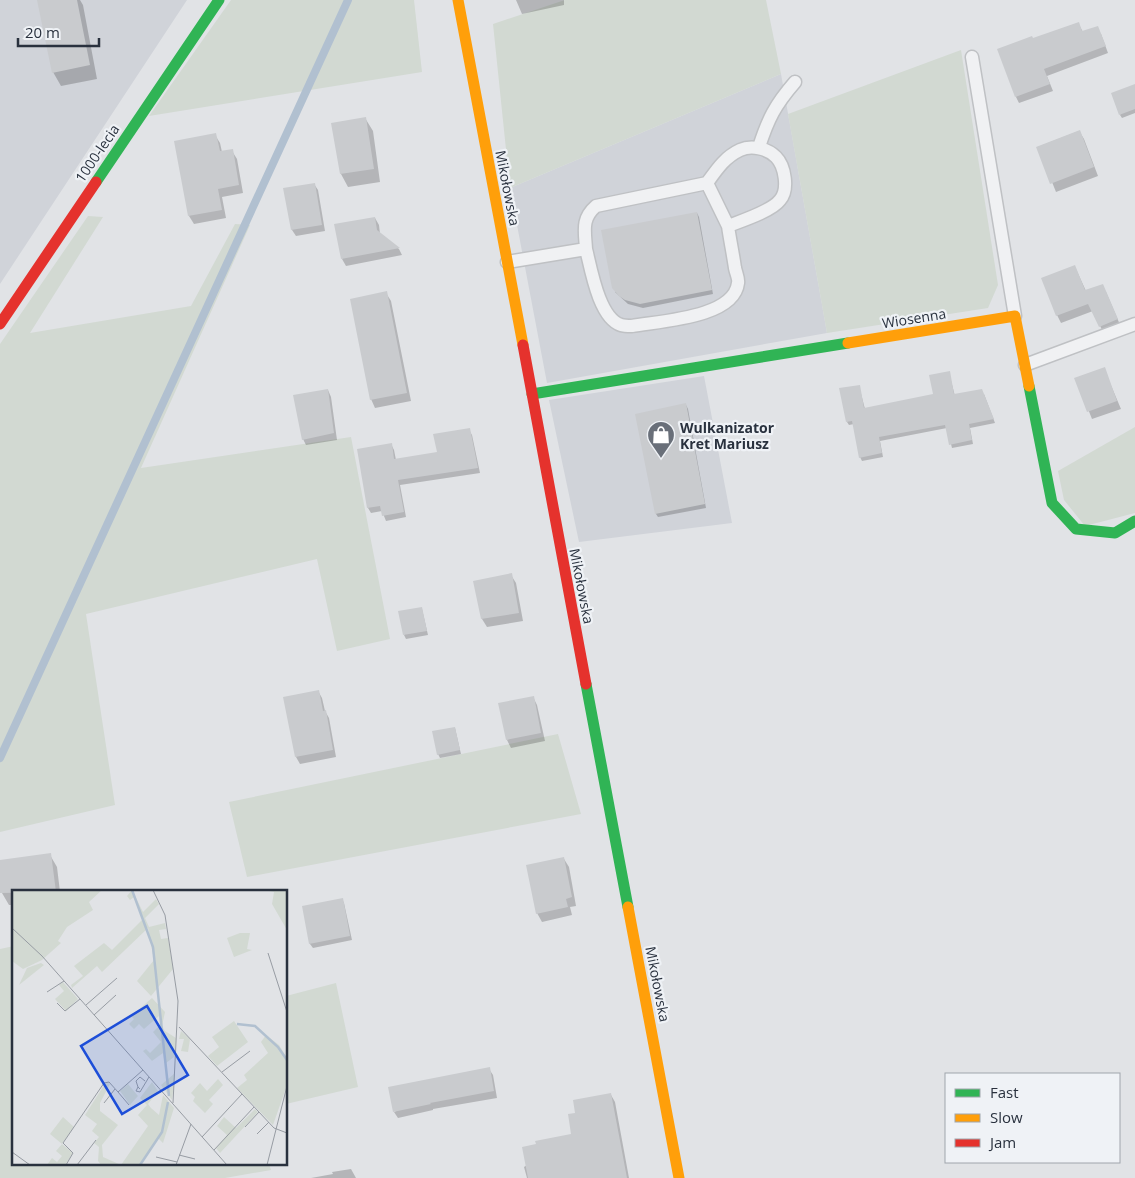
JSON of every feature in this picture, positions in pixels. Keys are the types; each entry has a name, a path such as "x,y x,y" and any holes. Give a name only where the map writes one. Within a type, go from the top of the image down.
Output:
{"main road":[{"name":"1000-lecia","path":"0,324 220,0"},
{"name":"Mikołowska","path":"458,0 679,1178"},
{"path":"1015,316 1052,503 1076,529 1115,533 1135,521"},
{"name":"Wiosenna","path":"532,394 1015,316"}],"lane":[{"path":"972,57 1015,316"},
{"path":"759,147 768,120 779,101 795,82"},
{"path":"707,182 728,226 738,283 735,293 719,308 706,314 632,326 620,325 604,309 599,298 586,249 585,221 588,212 596,206 707,182 722,161 741,149 759,147 776,157 784,171 785,188 780,201 766,210 728,226"},
{"path":"507,262 586,249"},
{"path":"1025,365 1135,324"}],"shaded area":[{"path":"0,0 187,0 0,284"},
{"path":"231,0 414,0 422,72 149,116"},
{"path":"565,0 766,0 781,74 510,188 493,24"},
{"path":"961,50 998,285 988,308 827,333 788,114"},
{"path":"781,74 827,333 547,383 510,188"},
{"path":"88,216 103,217 30,333 191,306 235,224 250,225 141,468 351,437 390,639 337,651 317,559 86,614 115,805 0,832 0,344"},
{"path":"704,376 732,523 579,542 549,400"},
{"path":"1135,427 1135,513 1085,526 1064,500 1058,471"},
{"path":"558,734 581,814 247,877 229,802"},
{"path":"12,946 12,1166 270,1166 271,1170 225,1178 0,1178 0,949"},
{"path":"336,983 358,1087 288,1104 288,995"}],"building":[{"path":"37,0 77,0 90,65 52,73"},
{"path":"1079,22 1082,31 1098,26 1106,46 1044,69 1050,84 1015,97 997,49"},
{"path":"1135,84 1135,109 1119,115 1111,93"},
{"path":"366,117 374,169 340,174 331,123"},
{"path":"1080,130 1094,167 1050,184 1036,147"},
{"path":"216,133 220,151 233,149 239,185 218,189 222,210 188,216 174,141"},
{"path":"315,183 322,225 291,230 283,188"},
{"path":"697,212 712,290 640,304 625,300 619,296 612,288 601,230"},
{"path":"375,217 377,230 400,248 341,259 334,224"},
{"path":"1075,265 1085,290 1103,284 1118,319 1099,327 1088,304 1056,316 1041,278"},
{"path":"387,291 407,393 370,400 350,299"},
{"path":"1105,367 1117,401 1087,412 1074,378"},
{"path":"950,371 954,394 982,389 994,419 969,424 972,440 949,445 945,425 879,437 882,453 859,458 852,421 846,422 839,388 860,385 864,408 933,394 929,375"},
{"path":"328,389 334,433 302,440 293,395"},
{"path":"686,403 705,504 655,514 635,414"},
{"path":"470,428 478,468 398,480 404,512 382,516 380,506 367,508 357,449 392,443 394,459 437,452 433,434"},
{"path":"512,573 519,613 481,619 473,581"},
{"path":"422,607 427,631 403,635 398,611"},
{"path":"319,690 323,711 326,710 333,750 295,757 283,697"},
{"path":"534,696 541,733 506,740 498,703"},
{"path":"455,727 460,750 437,755 432,731"},
{"path":"51,853 56,890 12,890 12,893 0,893 0,860"},
{"path":"564,857 572,897 566,899 568,907 536,914 526,865"},
{"path":"343,898 350,936 309,944 302,906"},
{"path":"490,1067 494,1091 393,1112 388,1087"},
{"path":"611,1093 627,1178 528,1178 522,1147 536,1144 535,1141 571,1134 568,1114 575,1113 573,1100"}],"waterway":[{"path":"0,758 348,0"}],"traffic: fast":[{"path":"96,182 219,0"},
{"path":"532,394 848,343"},
{"path":"1029,386 1052,503 1076,529 1115,533 1135,521"},
{"path":"586,684 628,907"}],"traffic: slow":[{"path":"458,0 523,345"},
{"path":"848,343 1015,316 1029,386"},
{"path":"628,907 679,1178"}],"traffic: jam":[{"path":"0,324 96,182"},
{"path":"523,345 586,684"}],"place":[{"name":"Wulkanizator Kret Mariusz","path":"661,459"}]}
